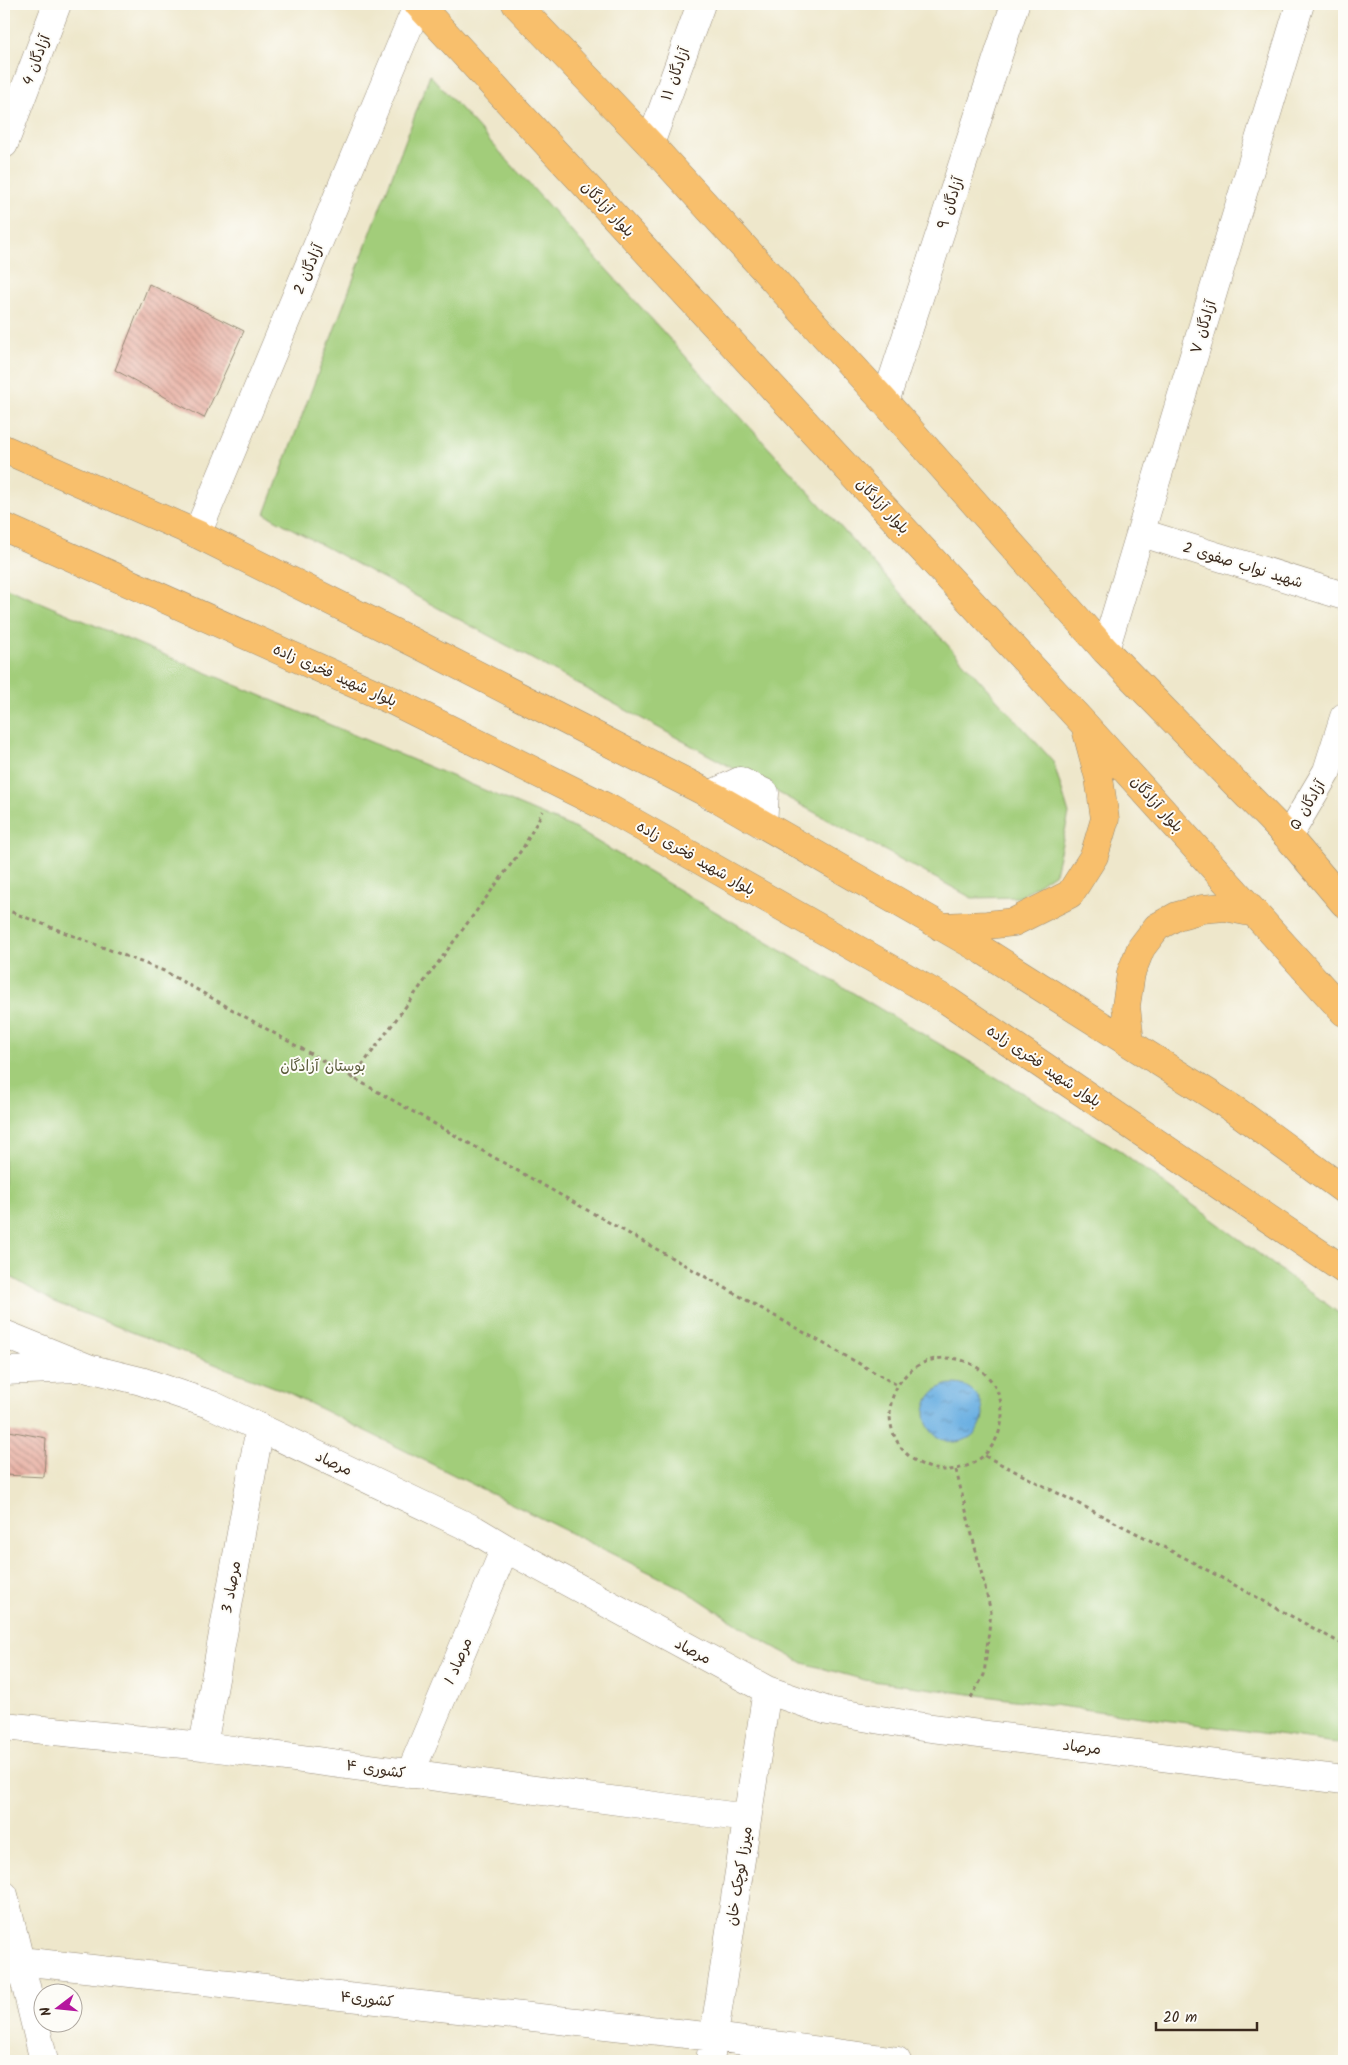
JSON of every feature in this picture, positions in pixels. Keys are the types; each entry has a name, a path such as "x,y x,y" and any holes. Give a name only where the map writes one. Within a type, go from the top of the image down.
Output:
{"main road":[{"name":"بلوار آزادگان","path":"418,4 1085,725 1344,1012"},
{"path":"516,4 650,144 885,402 1105,650 1288,837 1344,903"},
{"path":"4,449 197,534 425,648 710,795 984,950 1238,1112 1344,1190"},
{"name":"بلوار شهید فخری زاده","path":"4,527 395,702 610,809 948,1001 1344,1270"},
{"path":"941,927 1014,922 1070,894 1094,856 1105,819 1099,778 1085,725"},
{"path":"1130,1042 1126,1006 1130,973 1142,948 1157,927 1178,916 1202,908 1225,907 1255,914"}],"street":[{"name":"آزادگان 4","path":"4,144 57,4"},
{"name":"آزادگان 2","path":"197,534 418,4"},
{"name":"آزادگان ۱۱","path":"650,144 701,4"},
{"name":"آزادگان ۹","path":"885,402 1014,4"},
{"name":"آزادگان ۷","path":"1105,650 1142,533 1300,4"},
{"name":"شهید نواب صفوی 2","path":"1142,533 1344,596"},
{"name":"آزادگان ۵","path":"1288,837 1327,771 1344,717"},
{"name":"مرصاد","path":"4,1334 88,1368 141,1381 212,1405 476,1530 505,1548 766,1690 828,1711 952,1731 1344,1780"},
{"name":"مرصاد","path":"4,1371 88,1368"},
{"name":"مرصاد 3","path":"203,1746 260,1427"},
{"name":"مرصاد 1","path":"410,1774 505,1548"},
{"name":"میرزا کوچک خان","path":"712,2049 766,1690"},
{"name":"کشوری ۴","path":"4,1726 203,1746 747,1818"},
{"path":"4,1896 44,2061"},
{"name":"کشوری۴","path":"20,1961 712,2049 897,2061"}],"path":[{"path":"352,1079 523,848 559,783"},
{"path":"4,909 164,972 897,1385"},
{"path":"952,1358 968,1362 982,1370 993,1382 1000,1397 1003,1413 1001,1429 995,1444 985,1456 972,1466 940,1471 924,1467 900,1447 892,1432 891,1400 897,1385 908,1372 921,1364 936,1359 952,1358"},
{"path":"985,1456 1186,1559 1344,1645"},
{"path":"952,1731 984,1675 992,1612 956,1470"}],"green space":[{"path":"430,75 1053,761 1069,814 1055,873 1020,897 972,898 265,514"},
{"name":"بوستان آزادگان","path":"4,587 574,828 1119,1150 1344,1317 1344,1744 865,1680 803,1663 763,1641 685,1590 287,1392 54,1302 4,1273"}],"water":[{"path":"954,1384 970,1389 978,1397 983,1413 978,1429 970,1437 954,1442 938,1437 930,1429 925,1413 930,1397 938,1389"}],"building":[{"path":"149,284 244,331 204,418 115,370"},
{"path":"4,1430 46,1438 44,1477 4,1475"}]}
